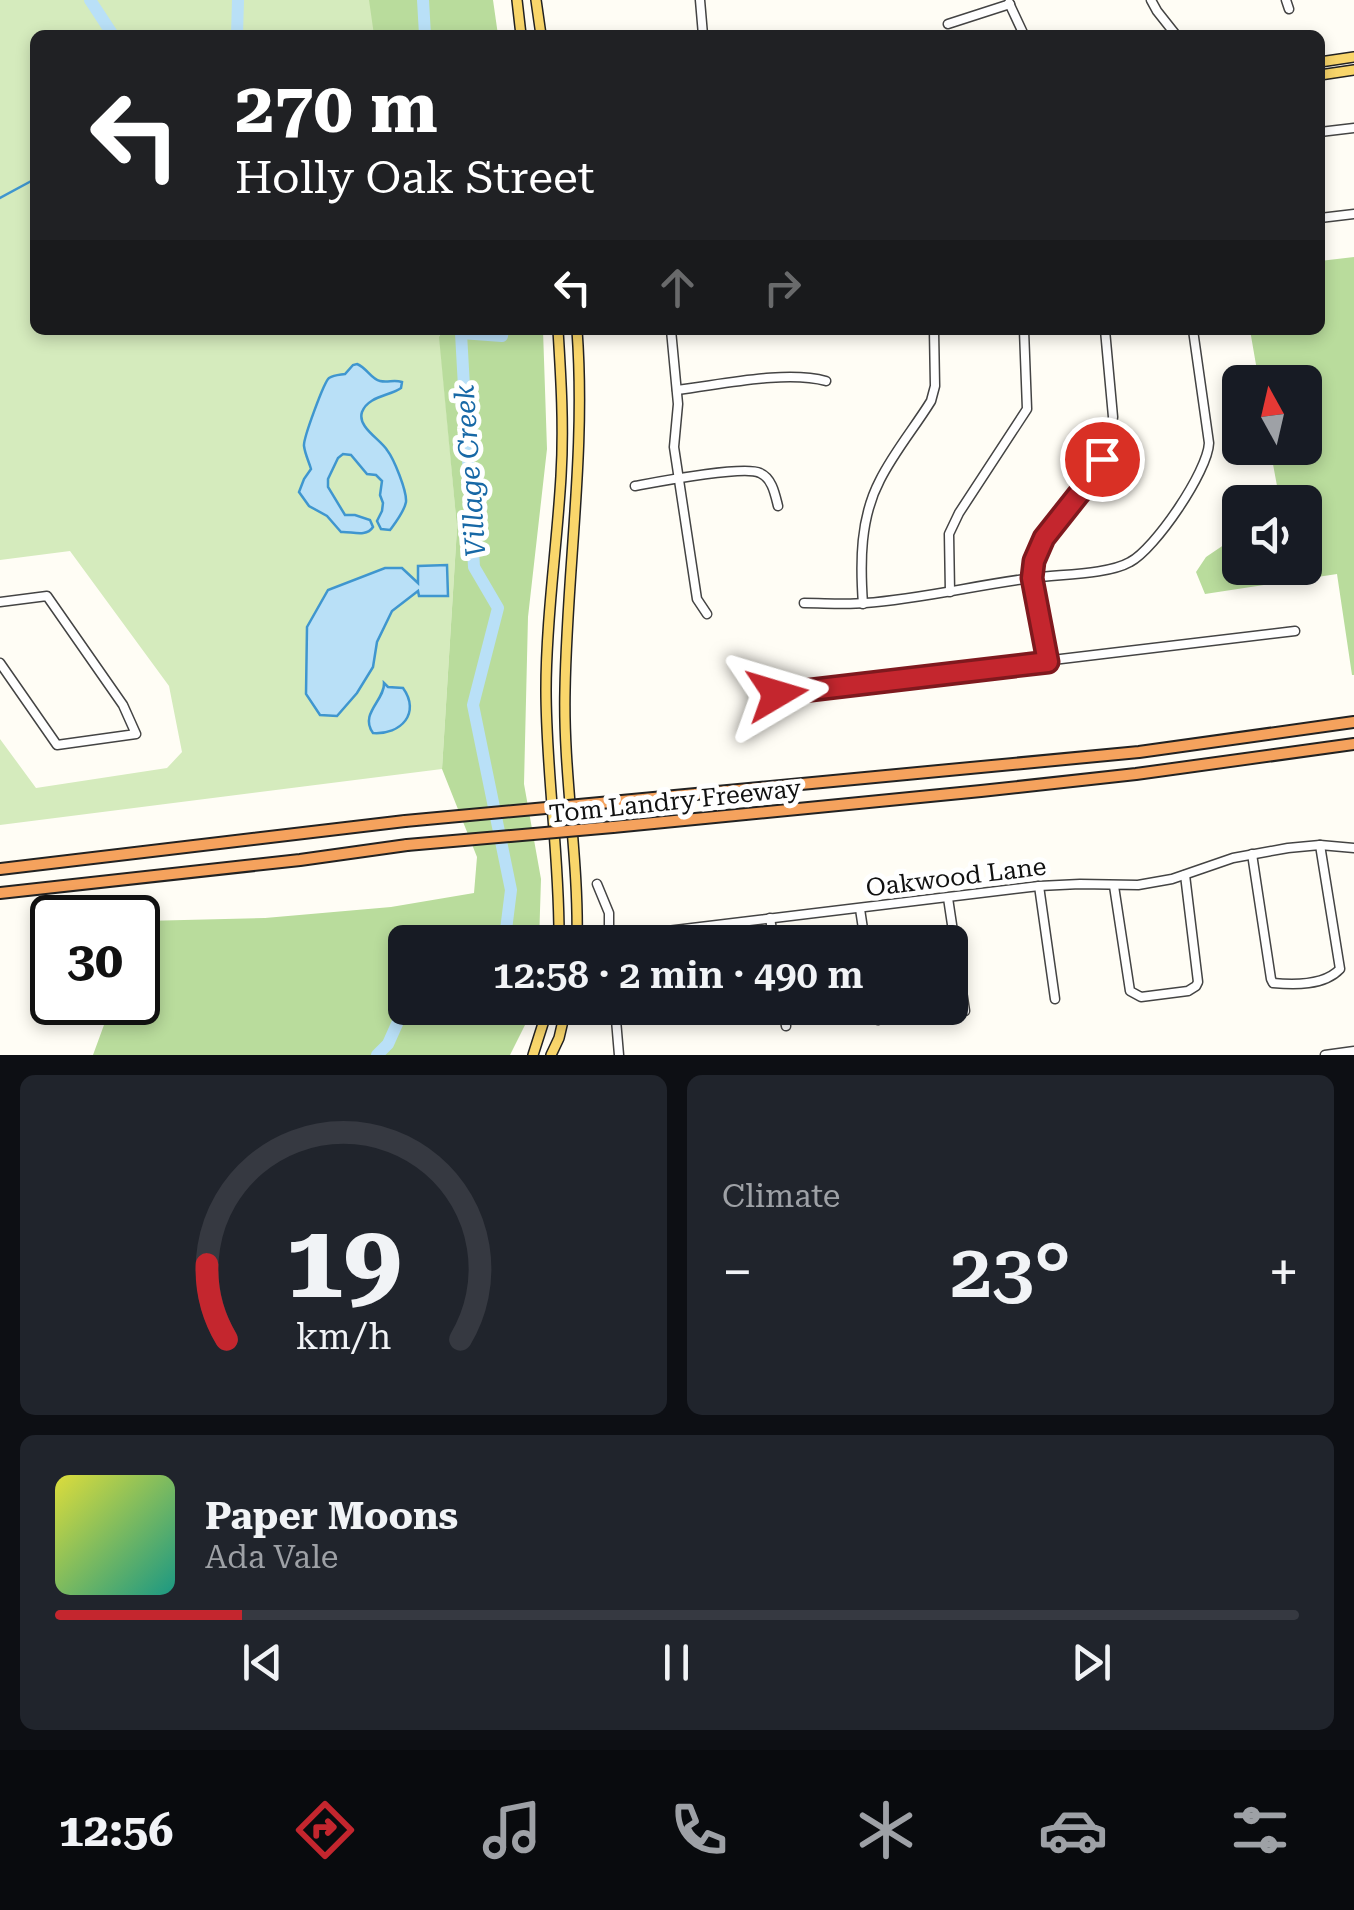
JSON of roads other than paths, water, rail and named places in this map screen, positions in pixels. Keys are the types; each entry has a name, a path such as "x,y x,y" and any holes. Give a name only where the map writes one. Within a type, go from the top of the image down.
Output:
{"highway":[{"name":"Tom Landry Freeway","path":"0,869 405,821 1119,754 1354,722"},
{"name":"Tom Landry Freeway","path":"0,893 408,845 1039,785 1354,744"}],"main road":[{"path":"517,0 520,30"},
{"path":"536,0 540,30"},
{"path":"1325,61 1354,57"},
{"path":"1325,74 1354,70"},
{"path":"558,335 561,473 546,693 559,925"},
{"path":"576,925 565,695 580,446 577,335"},
{"path":"533,1055 543,1025"},
{"path":"551,1055 562,1025"}],"street":[{"path":"700,0 703,30"},
{"path":"1151,0 1172,30"},
{"path":"948,24 1009,2 1022,30"},
{"path":"1325,131 1354,128"},
{"path":"1325,217 1354,214"},
{"path":"672,335 677,390 674,447 697,600 707,614"},
{"path":"862,604 862,540 868,510 882,477 932,401 936,386 934,335"},
{"path":"950,592 949,534 1027,408 1024,335"},
{"path":"1048,662 1032,578 1039,545 1097,471 1112,431 1112,384 1105,335"},
{"path":"804,603 862,604 1094,572 1130,562 1150,544 1188,494 1209,455 1194,335"},
{"path":"677,390 785,378 826,381"},
{"path":"635,486 678,478 759,472 770,482 778,506"},
{"path":"0,602 48,596 123,706 136,734 57,745 0,663"},
{"path":"777,694 1295,631"},
{"path":"1252,854 1273,984 1303,984 1333,976 1340,969 1320,845"},
{"name":"Oakwood Lane","path":"719,925 1040,886 1149,884 1252,854 1320,845 1354,848"},
{"path":"1114,886 1128,986 1133,994 1188,990 1198,982 1185,875"},
{"path":"597,884 608,925"},
{"path":"1040,886 1056,999"},
{"path":"948,898 952,925"},
{"path":"860,910 862,925"},
{"path":"770,918 771,925"},
{"path":"616,1025 619,1055"},
{"path":"1325,1055 1354,1051"}],"water":[{"path":"357,364 377,380 402,382 401,388 369,403 361,417 393,460 402,483 406,502 390,530 381,529 377,521 383,503 382,481 367,474 351,455 338,458 328,487 345,515 370,520 370,530 341,532 327,516 309,506 299,492 311,469 305,441 323,389 329,378 345,374"},
{"path":"447,565 448,596 419,596 418,591 392,611 377,642 373,667 357,693 337,716 320,715 306,694 307,627 328,590 385,568 402,568 418,583 418,566"},
{"path":"384,683 403,688 409,714 400,726 373,733 369,720"}],"waterway":[{"name":"Village Creek","path":"90,0 110,30"},
{"name":"Village Creek","path":"237,30 238,0"},
{"name":"Village Creek","path":"423,0 425,30"},
{"path":"0,198 30,182"},
{"name":"Village Creek","path":"461,335 474,567 498,608 473,705 511,890 507,925"},
{"name":"Village Creek","path":"488,335 502,335"},
{"name":"Village Creek","path":"377,1055 388,1044 396,1025"}]}
